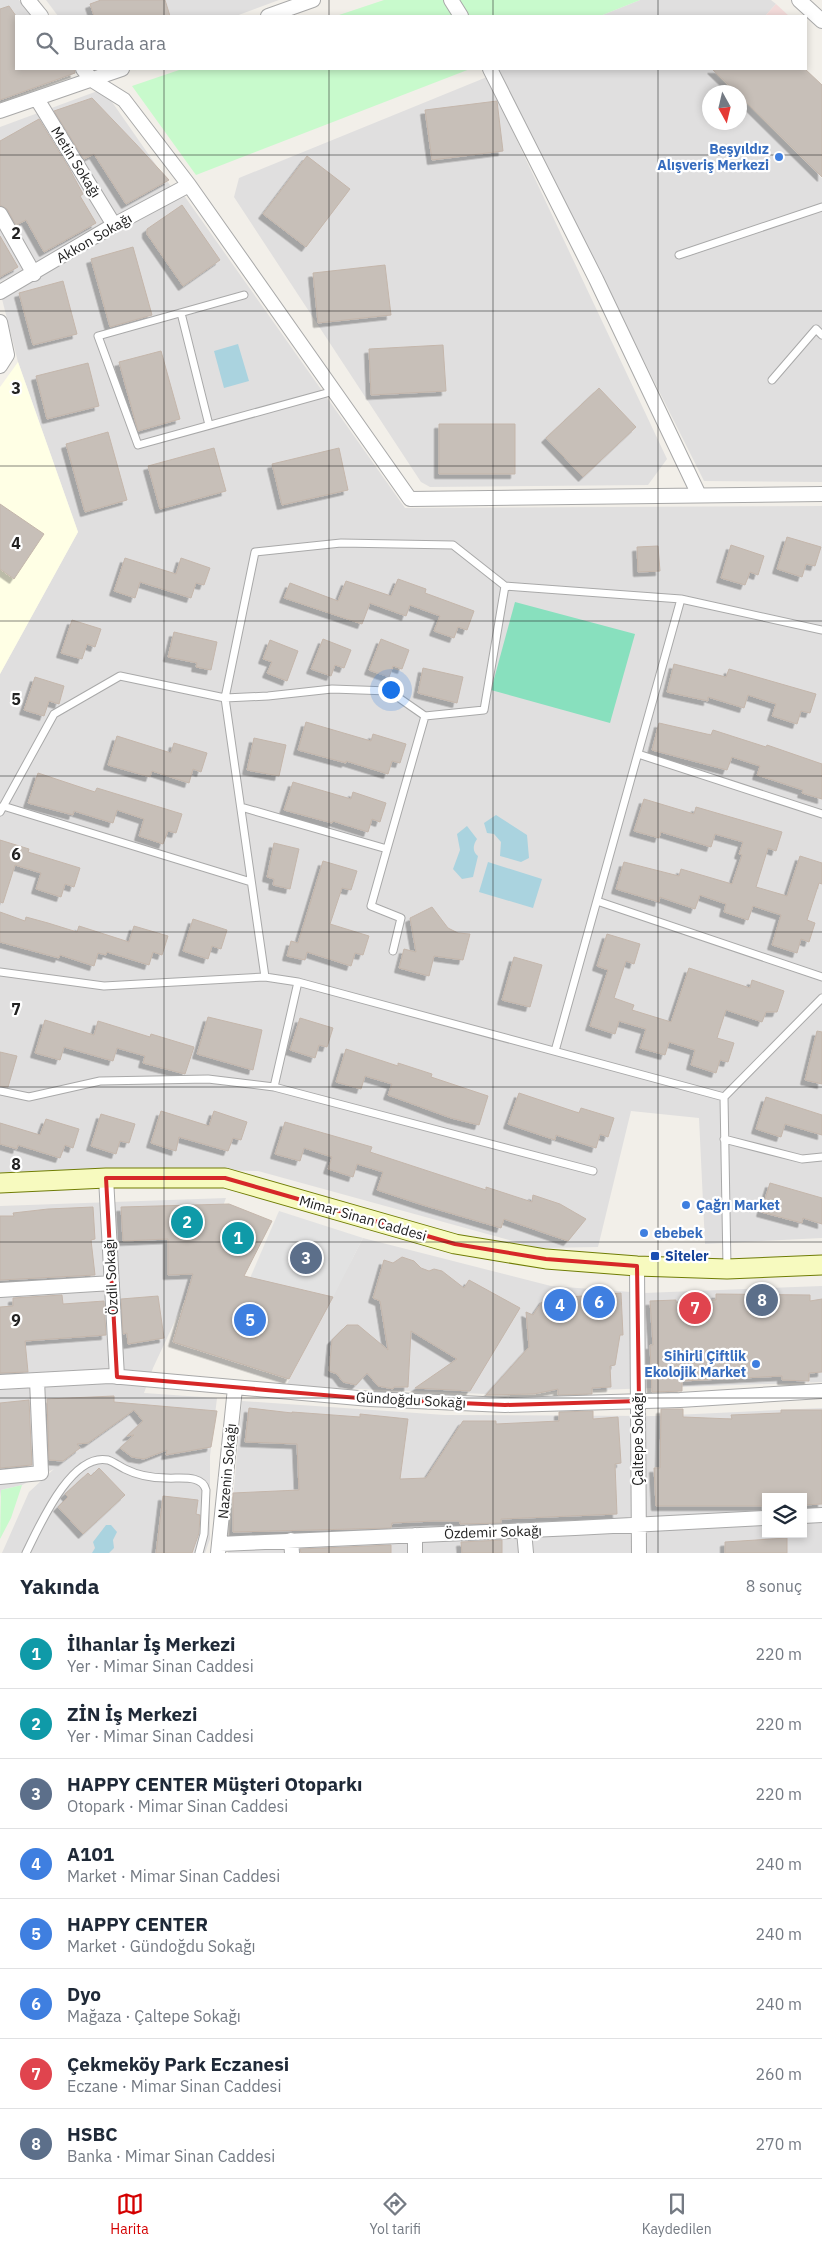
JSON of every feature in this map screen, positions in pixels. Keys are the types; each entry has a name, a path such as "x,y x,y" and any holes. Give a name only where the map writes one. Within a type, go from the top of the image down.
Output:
{"main road":[{"name":"Mimar Sinan Caddesi","path":"0,1183 106,1178 226,1178 455,1244 546,1259 637,1266 726,1269 822,1265"}],"street":[{"path":"28,0 40,15"},
{"path":"271,15 313,0"},
{"path":"451,0 460,15"},
{"path":"799,0 822,21"},
{"path":"0,111 37,99 87,74 115,70"},
{"path":"491,70 596,279 699,495"},
{"path":"87,74 124,100 189,185 410,499 744,493 822,494"},
{"name":"Metin Sokağı","path":"37,99 114,225"},
{"name":"Akkon Sokağı","path":"0,292 34,274 114,225 189,185"},
{"path":"0,214 34,274"},
{"path":"0,322 8,355 0,366"},
{"name":"Özdil Sokağı","path":"106,1178 117,1377"},
{"name":"Çaltepe Sokağı","path":"637,1266 639,1553"},
{"path":"0,1290 112,1282"},
{"name":"Gündoğdu Sokağı","path":"0,1382 117,1377 370,1399 505,1405 638,1401 822,1391"},
{"path":"0,1477 41,1473 37,1380"},
{"name":"Nazenin Sokağı","path":"219,1548 235,1388"},
{"path":"807,1516 822,1515"},
{"name":"Özdemir Sokağı","path":"219,1548 292,1547 415,1535 762,1518"},
{"path":"524,1530 526,1553"},
{"path":"415,1535 415,1553"}],"lane":[{"path":"679,255 822,207"},
{"path":"244,295 98,336 138,445 334,391"},
{"path":"181,313 209,425"},
{"path":"772,380 816,329 822,335"},
{"path":"265,977 226,698 255,552 341,543 453,545 505,586 681,599 822,630"},
{"path":"251,882 1,809 54,714 120,676 226,698 268,696 332,689 389,690 425,716 484,710 505,586"},
{"path":"555,1052 681,599"},
{"path":"393,951 402,918 372,906 425,716"},
{"path":"638,754 822,814"},
{"path":"241,807 387,849"},
{"path":"597,901 822,976"},
{"path":"0,972 104,986 265,977 298,982 724,1097"},
{"path":"274,1087 298,982"},
{"path":"726,1269 724,1097 822,998"},
{"path":"0,1091 29,1097 100,1081 198,1079 274,1087 593,1171"},
{"path":"724,1139 802,1159 822,1157"},
{"path":"26,1553 62,1487 91,1461 102,1459 138,1474 157,1478 197,1479 204,1484 206,1490 204,1534 199,1553"}],"highlighted area":[{"path":"106,1178 225,1178 455,1244 546,1259 637,1266 639,1401 505,1405 370,1399 117,1377"}],"shaded area":[{"path":"0,0 19,0 31,15 15,15 15,70 74,70 76,73 0,102"},
{"path":"46,0 279,0 239,15 57,15"},
{"path":"640,0 771,0 776,4 766,15 602,15"},
{"path":"776,4 788,15 766,15"},
{"path":"498,70 718,70 715,74 727,85 702,85 702,130 747,130 747,105 822,178 822,482 704,481"},
{"path":"487,77 667,459 648,485 430,487 421,482 234,197 239,178"},
{"path":"103,89 172,188 0,282 0,127"},
{"path":"183,194 405,508 822,506 822,1238 705,1244 699,1118 631,1111 598,1247 538,1248 258,1171 160,1169 0,1173 0,674 78,532 18,362 2,299"},
{"path":"18,362 78,532 0,674 0,387"},
{"path":"226,1198 203,1261 153,1368 144,1393 217,1398 210,1456 210,1539 205,1553 2,1553 29,1492 54,1469 22,1485 1,1490 0,1497 0,1206"},
{"path":"279,1211 363,1238 333,1297 250,1278"},
{"path":"363,1238 551,1286 644,1293 822,1286 822,1382 486,1394 286,1386"},
{"path":"242,1401 445,1415 653,1416 822,1408 822,1553 228,1553"}],"green space":[{"path":"384,0 640,0 602,15 339,15"},
{"path":"179,70 467,70 196,175 132,86"},
{"path":"515,602 635,634 610,723 491,690"},
{"path":"22,1485 11,1518 0,1539 1,1490"}],"water":[{"path":"238,344 249,381 224,388 214,351"},
{"path":"496,815 527,835 529,858 521,862 500,856 501,842 494,834 487,833 484,823"},
{"path":"467,826 477,839 474,848 478,856 473,877 462,879 453,869 460,850 457,834"},
{"path":"488,862 542,879 533,908 479,892"},
{"path":"106,1525 111,1525 117,1532 113,1540 114,1548 109,1553 92,1553 95,1548 93,1542"}],"building":[{"path":"101,0 165,0 170,15 94,15 90,4"},
{"path":"9,6 15,15 15,70 74,70 75,73 0,100 0,9"},
{"path":"713,70 806,70 822,85 822,177 747,103 747,85 729,85"},
{"path":"92,98 169,180 126,204 94,154 84,159 54,111"},
{"path":"497,101 503,151 432,160 425,110"},
{"path":"39,119 69,168 83,194 80,196 96,223 44,252 26,220 16,225 7,209 0,205 0,141"},
{"path":"307,156 350,189 306,247 263,214"},
{"path":"182,205 220,260 183,286 147,234 147,229"},
{"path":"0,236 18,267 0,277"},
{"path":"133,247 152,315 110,327 91,259"},
{"path":"385,265 391,315 318,323 313,273"},
{"path":"63,281 77,334 33,345 19,293"},
{"path":"443,345 446,391 371,395 369,349"},
{"path":"161,351 180,419 138,431 119,362"},
{"path":"88,363 99,406 47,419 36,376"},
{"path":"599,388 636,427 583,477 546,438"},
{"path":"439,424 515,424 515,474 439,474"},
{"path":"108,432 127,500 85,512 66,444"},
{"path":"214,448 226,491 160,509 148,466"},
{"path":"339,448 348,490 282,505 272,464"},
{"path":"0,504 44,534 14,579 0,569"},
{"path":"787,537 821,547 815,566 806,564 802,577 777,569"},
{"path":"731,545 764,556 758,575 750,572 745,585 721,578"},
{"path":"658,546 660,571 638,572 637,547"},
{"path":"125,558 176,574 181,558 210,568 204,585 196,583 191,598 140,582 135,598 114,591"},
{"path":"398,579 426,589 425,593 474,611 467,630 458,627 454,638 434,631 440,616 410,605 406,616 370,603 362,624 284,598 290,583 338,601 346,581 391,596"},
{"path":"72,620 101,629 95,647 87,644 82,659 61,653"},
{"path":"174,632 217,642 211,670 196,667 197,663 168,657"},
{"path":"323,639 351,650 344,668 335,665 331,676 311,669"},
{"path":"381,639 409,650 402,669 393,666 389,677 369,670"},
{"path":"270,640 298,651 287,681 267,673 272,662 263,659"},
{"path":"674,664 726,677 729,669 816,694 810,713 801,711 797,724 772,716 776,704 748,695 744,708 708,697 708,701 667,692"},
{"path":"423,668 463,677 457,703 418,693"},
{"path":"35,677 64,686 59,704 49,701 44,716 24,710"},
{"path":"306,722 371,741 373,734 406,744 400,763 392,761 388,774 346,761 346,763 298,750"},
{"path":"659,723 711,735 713,730 766,747 767,745 822,764 822,799 802,793 803,790 757,775 760,766 732,757 727,770 652,750"},
{"path":"117,736 171,753 174,743 207,753 201,772 193,769 189,783 152,771 150,777 108,765"},
{"path":"254,738 286,745 279,776 247,770"},
{"path":"38,773 95,792 97,788 182,814 176,833 168,831 163,844 139,836 144,819 117,810 113,823 74,811 73,815 28,803"},
{"path":"293,782 351,799 353,792 386,803 380,822 372,819 368,832 333,821 332,823 284,810"},
{"path":"644,799 694,814 696,807 782,832 776,851 768,848 756,887 787,896 800,856 822,863 822,884 819,883 807,920 815,923 809,942 801,939 797,953 772,945 781,915 753,906 748,920 724,912 726,904 700,895 695,909 660,897 659,902 616,889 624,862 679,876 681,869 732,884 742,855 739,854 743,842 715,834 711,847 661,832 659,838 634,831"},
{"path":"0,840 29,849 28,852 80,868 74,887 65,884 61,897 36,889 41,873 15,865 3,903 0,902"},
{"path":"274,843 299,849 290,889 273,885 274,879 267,877"},
{"path":"323,861 357,871 351,890 342,888 330,924 369,936 363,955 355,953 351,966 307,952 305,960 287,956 291,941 298,943"},
{"path":"432,907 448,928 458,933 470,934 463,960 434,956 429,976 399,968 404,949 416,952 410,918"},
{"path":"0,912 25,921 26,917 77,932 79,926 129,942 134,926 168,936 162,955 153,952 149,965 107,952 106,955 98,953 94,966 60,955 59,958 0,942"},
{"path":"193,919 227,930 221,949 212,946 208,959 183,951"},
{"path":"607,934 640,944 634,964 626,961 614,998 634,1005 632,1010 671,1022 689,968 750,988 752,980 784,991 777,1012 766,1012 762,1022 726,1010 717,1038 734,1043 728,1062 720,1060 716,1073 691,1065 695,1050 669,1042 665,1055 640,1048 646,1029 619,1021 615,1034 590,1026 608,970 597,966"},
{"path":"514,957 542,965 530,1007 502,1000"},
{"path":"208,1017 262,1030 253,1070 197,1054"},
{"path":"300,1018 333,1028 327,1047 319,1045 315,1058 290,1050"},
{"path":"45,1020 94,1035 98,1021 150,1037 151,1034 194,1047 185,1074 143,1063 145,1056 117,1048 113,1061 64,1047 60,1060 35,1053"},
{"path":"817,1031 822,1032 822,1084 805,1080"},
{"path":"346,1049 398,1066 398,1063 432,1074 431,1077 488,1096 479,1125 451,1118 388,1095 392,1084 365,1076 361,1089 336,1082"},
{"path":"0,1052 17,1056 8,1087 0,1086"},
{"path":"519,1093 579,1113 581,1108 614,1118 608,1137 600,1134 596,1148 556,1135 555,1140 508,1124"},
{"path":"766,1097 822,1115 822,1135 785,1124 781,1137 756,1129"},
{"path":"161,1111 209,1126 214,1111 247,1122 241,1140 233,1138 228,1151 179,1137 176,1151 151,1143"},
{"path":"101,1114 135,1124 129,1143 120,1141 116,1154 91,1146"},
{"path":"46,1119 79,1129 73,1148 65,1145 60,1158 18,1145 17,1149 0,1144 0,1123 40,1135"},
{"path":"285,1122 372,1147 370,1152 486,1190 486,1187 532,1202 533,1195 560,1204 586,1219 568,1241 504,1219 501,1228 426,1206 377,1190 383,1172 357,1164 353,1177 328,1169 332,1157 304,1148 300,1161 275,1154"},
{"path":"770,1183 822,1198 822,1224 803,1218 802,1223 761,1212"},
{"path":"229,1204 272,1221 244,1276 333,1297 289,1379 173,1342 193,1274 168,1275 168,1239 123,1241 121,1207"},
{"path":"93,1207 95,1239 91,1240 95,1275 0,1280 0,1216 14,1216 13,1213 48,1209"},
{"path":"402,1257 414,1261 421,1268 429,1271 434,1269 442,1271 464,1288 469,1280 520,1308 470,1391 415,1388 457,1359 411,1331 408,1387 394,1387 393,1389 378,1386 367,1373 356,1385 343,1382 337,1374 329,1371 332,1340 347,1325 358,1325 388,1350 380,1301 373,1298 384,1260 393,1263"},
{"path":"621,1293 623,1335 620,1335 615,1365 610,1366 611,1387 592,1388 592,1394 558,1395 558,1389 534,1394 486,1395 529,1347 526,1312 533,1315 544,1299"},
{"path":"716,1294 810,1295 810,1301 822,1299 822,1372 809,1373 809,1381 782,1380 782,1376 682,1381 682,1391 652,1392 650,1345 653,1345 650,1301 716,1300"},
{"path":"62,1295 63,1304 104,1301 106,1335 25,1341 28,1372 0,1373 0,1307 13,1306 13,1298"},
{"path":"158,1296 164,1338 128,1344 127,1333 123,1334 121,1299"},
{"path":"114,1396 114,1402 217,1411 211,1447 166,1455 167,1450 144,1459 132,1457 120,1448 134,1435 127,1436 143,1421 134,1410 88,1443 77,1444 80,1448 63,1461 49,1460 47,1399"},
{"path":"29,1400 32,1465 0,1468 0,1403"},
{"path":"249,1408 292,1413 360,1417 360,1414 408,1419 400,1479 426,1478 463,1421 496,1421 496,1424 559,1421 559,1412 593,1411 593,1419 618,1417 621,1463 615,1464 617,1514 501,1519 501,1523 460,1524 460,1521 434,1521 392,1523 391,1528 233,1532 233,1493 299,1490 297,1444 245,1442"},
{"path":"661,1409 683,1409 683,1417 732,1419 731,1415 781,1413 781,1410 822,1410 822,1504 807,1505 807,1493 762,1493 762,1506 656,1506 654,1468 660,1468"},
{"path":"99,1468 125,1495 83,1534 58,1507 68,1497 65,1494 88,1473 91,1476"},
{"path":"163,1496 198,1500 196,1514 200,1515 199,1533 192,1553 156,1553"},
{"path":"787,1538 787,1553 725,1553 725,1542"},
{"path":"502,1540 502,1553 462,1553 461,1542"},
{"path":"391,1545 391,1553 301,1553 300,1549"}],"place":[{"name":"Beşyıldız Alışveriş Merkezi","path":"779,157"},
{"name":"Çağrı Market","path":"686,1205"},
{"name":"ZİN İş Merkezi","path":"187,1222"},
{"name":"ebebek","path":"644,1233"},
{"name":"İlhanlar İş Merkezi","path":"238,1238"},
{"name":"Siteler","path":"655,1256"},
{"name":"HAPPY CENTER Müşteri Otoparkı","path":"306,1258"},
{"name":"HSBC","path":"762,1300"},
{"name":"Dyo","path":"599,1302"},
{"name":"A101","path":"560,1305"},
{"name":"Çekmeköy Park Eczanesi","path":"695,1308"},
{"name":"HAPPY CENTER","path":"250,1320"},
{"name":"Sihirli Çiftlik Ekolojik Market","path":"756,1364"}]}
